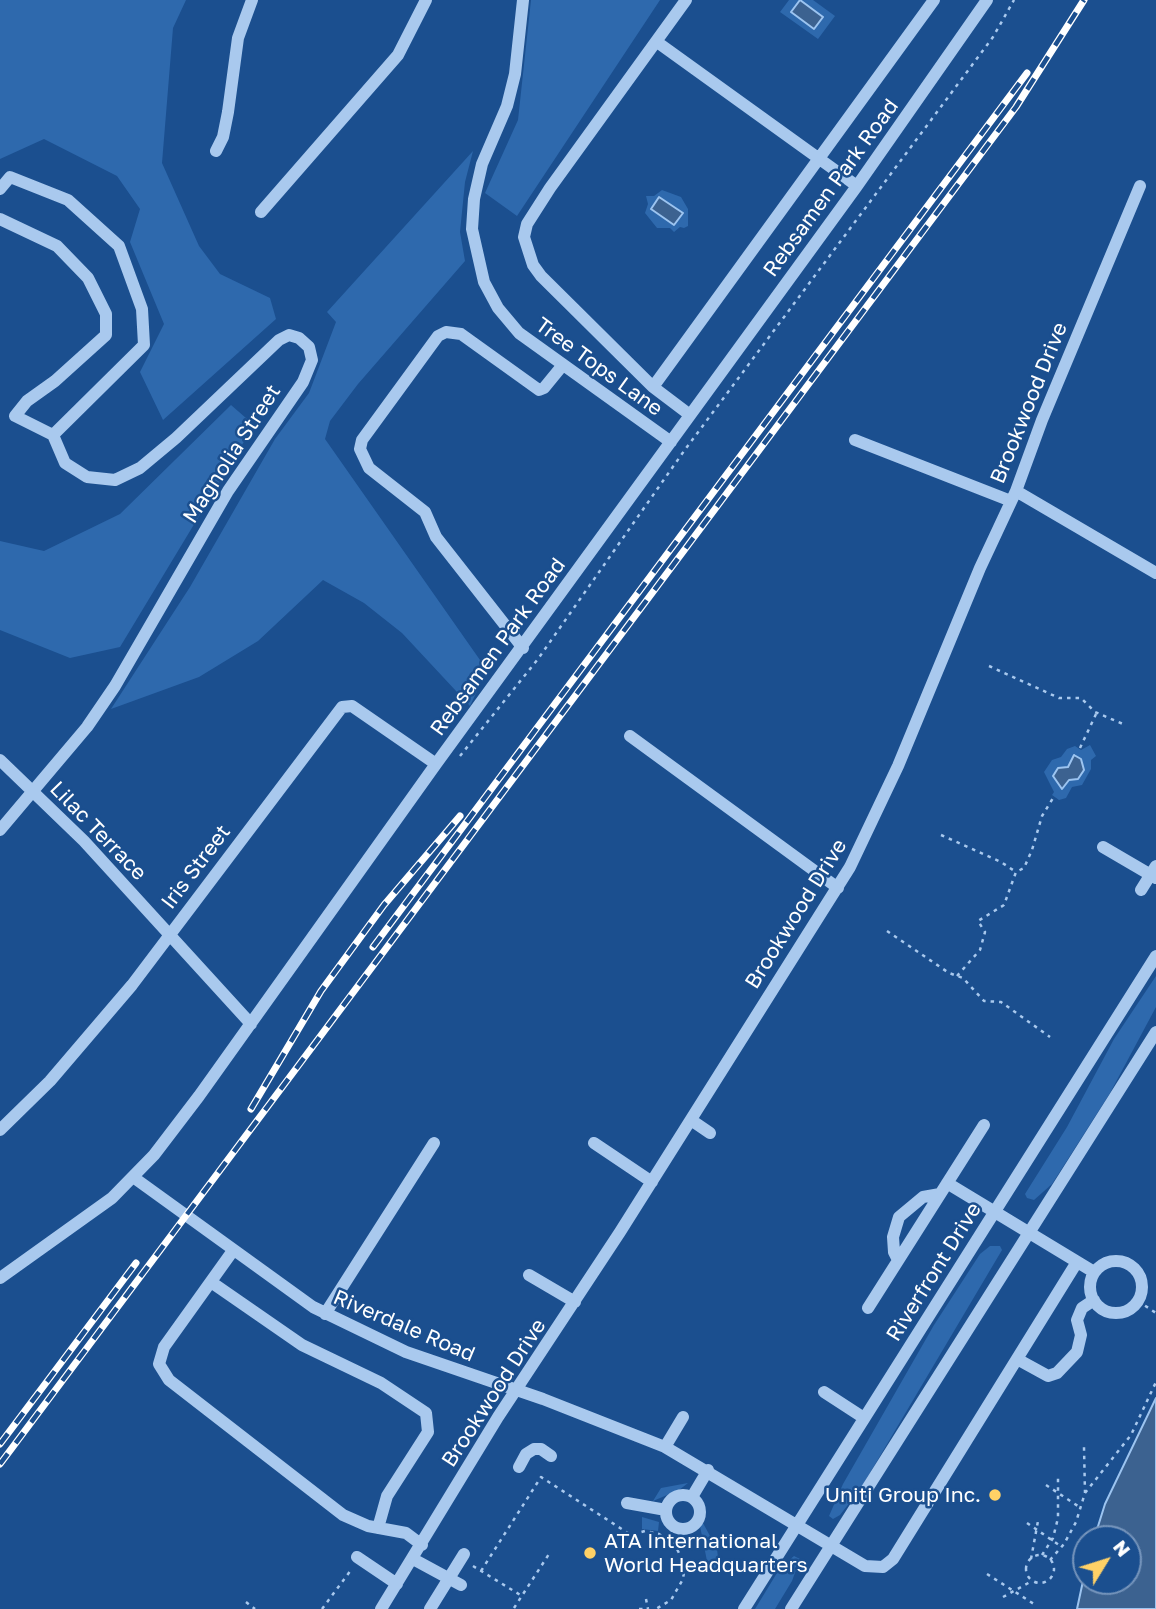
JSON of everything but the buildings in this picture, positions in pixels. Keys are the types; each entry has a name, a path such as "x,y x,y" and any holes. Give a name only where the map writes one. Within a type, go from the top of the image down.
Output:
{"street":[{"path":"216,150 223,137 229,112 238,38 252,0"},
{"path":"261,212 398,55 426,0"},
{"name":"Tree Tops Lane","path":"523,0 515,74 507,106 482,164 474,199 472,229 484,282 498,308 519,333 671,442"},
{"path":"686,0 550,188 527,223 524,237 533,265 541,276 653,387 690,415"},
{"path":"653,387 934,0"},
{"name":"Rebsamen Park Road","path":"0,1278 85,1219 133,1177 199,1096 436,764 857,186 985,1"},
{"path":"657,42 857,186"},
{"path":"0,189 10,177 68,200 119,246 142,309 144,345 53,435 15,416 27,401 55,381 106,335 106,314 88,278 57,246 0,219"},
{"name":"Brookwood Drive","path":"381,1609 516,1391 838,888 894,777 980,568 1014,496 1051,398 1140,186"},
{"path":"523,648 436,537 425,512 369,468 360,449 362,440 430,346 446,332 461,334 539,390 544,388 562,366"},
{"name":"Magnolia Street","path":"0,830 87,727 115,686 228,491 303,382 312,360 309,347 294,336 279,340 176,439 122,478 102,481 87,477 65,463 53,435"},
{"path":"855,440 1014,496 1156,573"},
{"name":"Iris Street","path":"0,1129 77,1050 132,985 342,707 352,706 436,764"},
{"path":"630,736 838,888"},
{"name":"Lilac Terrace","path":"0,760 34,792 251,1024"},
{"path":"1102,847 1154,873 1141,890"},
{"name":"Riverfront Drive","path":"744,1609 1156,956"},
{"path":"791,1609 1156,1032"},
{"path":"691,1120 710,1133"},
{"path":"868,1308 984,1125"},
{"path":"325,1314 434,1143"},
{"path":"594,1143 652,1182"},
{"name":"Riverdale Road","path":"133,1177 232,1252 325,1314 406,1352 665,1447 708,1470 864,1566 883,1566 892,1559 1077,1262"},
{"path":"898,1260 894,1252 893,1237 899,1217 923,1197 943,1189 994,1212 1094,1272"},
{"path":"232,1252 164,1347 159,1364 169,1380 343,1515 378,1528 406,1532 422,1545"},
{"path":"1116,1260 1132,1266 1142,1280 1138,1301 1129,1310 1112,1313 1104,1310 1094,1300 1090,1289 1094,1272 1100,1266 1116,1260"},
{"path":"529,1275 575,1302"},
{"path":"211,1282 302,1345 380,1383 425,1413 428,1432 387,1496 378,1528"},
{"path":"1017,1359 1048,1376 1057,1373 1077,1352 1081,1335 1077,1320 1082,1308 1094,1300"},
{"path":"824,1392 863,1418"},
{"path":"665,1447 683,1417"},
{"path":"519,1467 526,1454 534,1449 541,1448 551,1456"},
{"path":"692,1497 708,1470"},
{"path":"675,1496 692,1497 700,1512 697,1522 688,1528 674,1526 668,1521 666,1510 675,1496"},
{"path":"627,1503 666,1510"},
{"path":"430,1609 463,1556"},
{"path":"358,1558 397,1584"},
{"path":"413,1559 461,1586"}],"path":[{"path":"436,764 445,770 455,762 538,659 684,451 993,37 1014,0"},
{"path":"989,666 1059,698 1081,698 1097,712 1124,724"},
{"path":"1080,748 1097,712"},
{"path":"957,976 980,950 985,932 978,921 1004,905 1016,872 1024,868 1042,816 1053,798"},
{"path":"941,835 1001,862 1016,872"},
{"path":"887,931 963,978 984,1001 1000,1002 1050,1037"},
{"path":"1138,1301 1156,1312"},
{"path":"1085,1493 1130,1434 1156,1382"},
{"path":"1050,1560 1062,1547 1081,1508 1085,1493 1084,1447"},
{"path":"1031,1559 1042,1555 1052,1540 1060,1494 1058,1475"},
{"path":"481,1571 541,1477 631,1535 645,1531 675,1545 685,1565 683,1579 670,1600 656,1609"},
{"path":"1046,1485 1081,1508"},
{"path":"1032,1581 1026,1571 1038,1530 1038,1521"},
{"path":"1027,1522 1062,1547"},
{"path":"662,1546 674,1526"},
{"path":"514,1608 549,1554"},
{"path":"1003,1597 1032,1581 1043,1583 1051,1579 1054,1570 1050,1560 1042,1555"},
{"path":"463,1556 481,1571 522,1596"},
{"path":"322,1609 358,1558"},
{"path":"987,1574 1034,1604"},
{"path":"639,1609 647,1609 646,1600"},
{"path":"246,1602 255,1609"}],"shaded area":[{"path":"0,0 186,0 173,28 162,163 199,246 220,274 270,298 276,319 163,420 140,372 164,324 130,242 140,209 117,176 44,139 0,159"},
{"path":"531,0 660,0 517,216 485,193 518,120"},
{"path":"789,0 813,0 835,16 818,39 780,12"},
{"path":"800,0 823,17 814,29 791,12"},
{"path":"473,151 465,182 460,232 465,261 358,384 330,421 325,439 487,670 470,706 402,633 364,603 323,580 258,641 199,677 111,709 190,587 275,439 309,393 336,322 327,312"},
{"path":"662,190 681,197 688,209 688,226 680,227 674,232 670,228 657,228 645,213 648,204 646,196 654,196"},
{"path":"659,197 683,213 674,225 651,209"},
{"path":"231,405 254,425 120,647 70,658 0,630 0,541 44,551 120,514"},
{"path":"1090,745 1096,756 1091,760 1091,769 1082,785 1072,787 1066,798 1059,800 1052,795 1054,792 1044,772 1052,760 1061,757 1067,749 1075,746 1081,750"},
{"path":"1074,755 1081,759 1084,770 1078,779 1069,780 1062,789 1053,776 1058,768 1068,767"},
{"path":"1156,976 1156,1007 1110,1093 1052,1184 1034,1200 1027,1198 1025,1194 1067,1127 1114,1039"},
{"path":"990,1246 1000,1246 1002,1250 861,1488 840,1515 833,1519 829,1516 843,1484 934,1325 980,1254"},
{"path":"1156,1398 1156,1609 1077,1609 1080,1595 1142,1595 1142,1525 1098,1525 1105,1504"},
{"path":"688,1483 679,1490 653,1501 661,1488"},
{"path":"642,1517 659,1522 658,1531 642,1529"},
{"path":"703,1523 717,1549 719,1566 716,1569 708,1566 700,1526"},
{"path":"794,1556 800,1559 792,1581 775,1609 755,1609 780,1568"}],"railway":[{"path":"0,1464 1016,107 1084,0"},
{"path":"373,947 1027,73"},
{"path":"251,1109 321,991 384,905 460,816"},
{"path":"0,1444 136,1263"}],"place":[{"name":"Uniti Group Inc.","path":"995,1495"},
{"name":"ATA International World Headquarters","path":"590,1553"}]}
